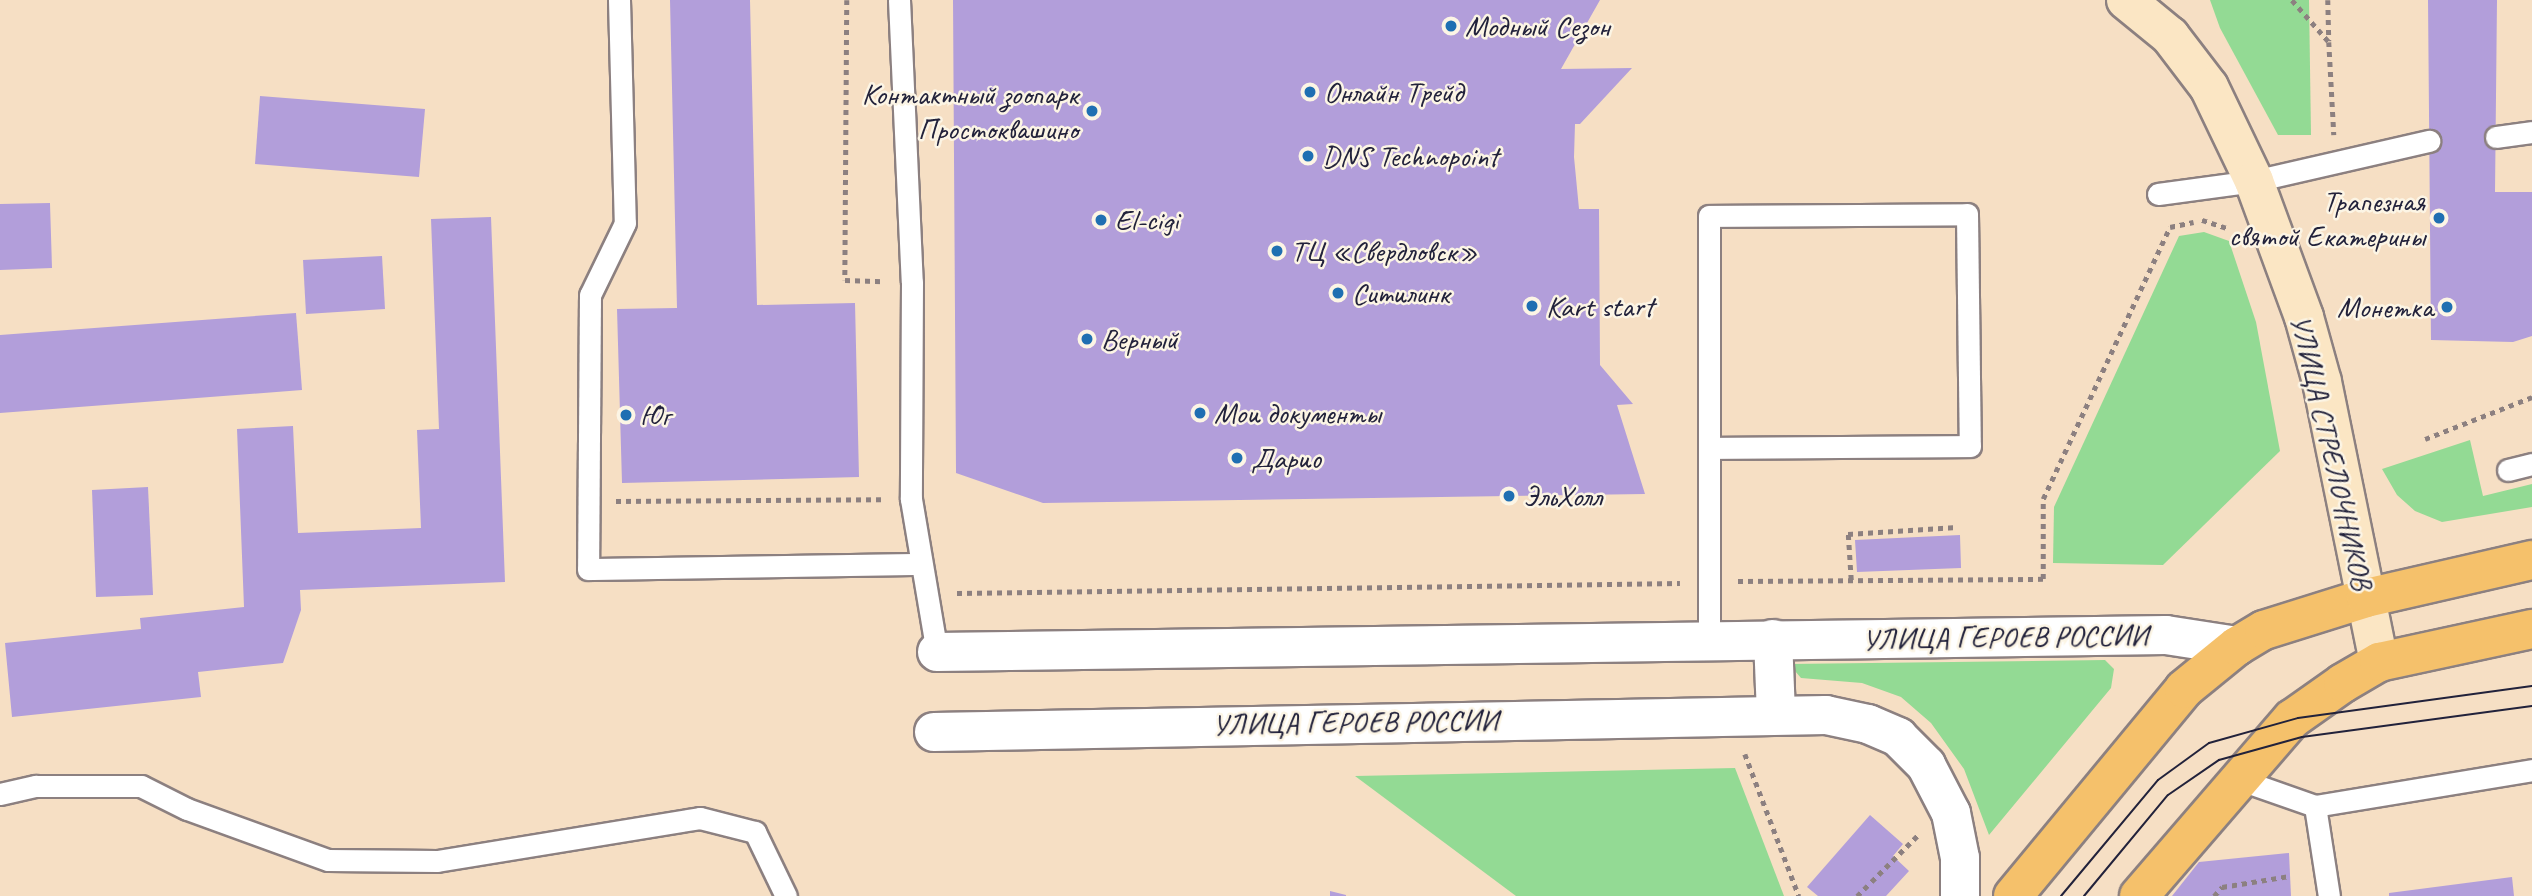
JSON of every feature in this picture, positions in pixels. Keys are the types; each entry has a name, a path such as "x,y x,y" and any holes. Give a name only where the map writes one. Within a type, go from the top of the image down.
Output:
{"main road":[{"name":"УЛИЦА СТРЕЛОЧНИКОВ","path":"2126,0 2170,36 2209,87 2254,181 2304,317 2322,382 2379,662"},
{"path":"2013,896 2184,689 2237,646 2264,630 2366,598 2532,561"},
{"path":"2139,896 2292,719 2379,662 2532,629"}],"street":[{"name":"УЛИЦА ГЕРОЕВ РОССИИ","path":"937,652 2166,635 2237,646"},
{"path":"1773,639 1776,713"},
{"name":"УЛИЦА ГЕРОЕВ РОССИИ","path":"934,732 1776,713 1826,715 1868,724 1916,751 1951,813 1960,858 1960,896"}],"lane":[{"path":"619,0 625,223 590,295 588,569 919,564"},
{"path":"900,0 912,282 911,499 919,564 937,652"},
{"path":"2496,137 2532,132"},
{"path":"2158,194 2254,181 2429,141"},
{"path":"1709,640 1709,216 1967,214 1970,446 1711,449"},
{"path":"2508,470 2532,464"},
{"path":"2238,779 2315,806 2532,770"},
{"path":"0,794 36,786 141,786 187,809 328,860 437,861 700,818 755,832 786,896"},
{"path":"2315,806 2329,896"}],"path":[{"path":"2292,0 2329,42"},
{"path":"2328,0 2338,160"},
{"path":"1734,581 2043,579 2043,499 2170,227 2203,220 2234,230"},
{"path":"2425,439 2532,397"},
{"path":"613,488 614,501 911,499"},
{"path":"1851,580 1848,534 1957,527"},
{"path":"951,593 1689,582"},
{"path":"1740,740 1799,896"},
{"path":"1857,896 1921,832"},
{"path":"2214,896 2222,887 2290,876"}],"green space":[{"path":"2210,0 2309,0 2311,135 2278,135 2220,28"},
{"path":"2204,232 2229,241 2256,322 2280,451 2163,565 2053,563 2054,507 2179,236"},
{"path":"2470,440 2483,496 2532,484 2532,507 2442,522 2415,511 2397,495 2382,469"},
{"path":"2105,660 2114,669 2111,688 1989,835 1964,769 1931,723 1901,697 1862,683 1801,678 1789,664"},
{"path":"1735,768 1784,896 1516,896 1355,776"}],"building":[{"path":"670,0 750,0 757,305 855,303 859,477 622,483 617,309 677,308"},
{"name":"ТЦ «Свердловск»","path":"953,0 1600,0 1561,69 1632,68 1580,124 1575,124 1574,157 1579,209 1599,209 1600,365 1633,404 1617,405 1645,494 1043,503 956,473"},
{"path":"2428,0 2497,0 2495,192 2532,192 2532,336 2513,342 2431,340"},
{"path":"260,96 425,109 419,177 255,164"},
{"path":"50,203 52,268 0,270 0,204"},
{"path":"491,217 505,582 300,590 301,610 283,663 198,672 201,697 12,717 5,643 141,629 140,618 244,607 237,429 293,426 298,533 421,528 417,430 439,429 431,219"},
{"path":"382,256 385,309 306,314 303,260"},
{"path":"296,313 302,390 0,413 0,335"},
{"path":"148,487 153,595 96,597 92,490"},
{"path":"1960,535 1961,568 1857,572 1855,540"},
{"path":"1870,815 1903,844 1893,856 1909,871 1886,896 1818,896 1807,887"},
{"path":"2289,853 2291,896 2172,896 2199,862"},
{"path":"2512,877 2514,896 2389,896 2389,893"},
{"path":"1330,891 1346,895 1346,896 1330,896"}],"tram line":[{"path":"2061,896 2158,780 2209,743 2298,718 2532,686"},
{"path":"2084,896 2168,795 2219,760 2302,737 2532,706"}],"place":[{"name":"Модный Сезон","path":"1451,26"},
{"name":"Онлайн Трейд","path":"1310,92"},
{"name":"Контактный зоопарк Простоквашино","path":"1092,111"},
{"name":"DNS Technopoint","path":"1308,156"},
{"name":"Трапезная святой Екатерины","path":"2439,218"},
{"name":"El-cigi","path":"1101,220"},
{"name":"ТЦ «Свердловск»","path":"1277,251"},
{"name":"Ситилинк","path":"1338,293"},
{"name":"Kart start","path":"1532,306"},
{"name":"Монетка","path":"2447,307"},
{"name":"Верный","path":"1087,339"},
{"name":"Мои документы","path":"1200,413"},
{"name":"Юг","path":"626,415"},
{"name":"Дарио","path":"1237,458"},
{"name":"ЭльХолл","path":"1509,496"}]}
